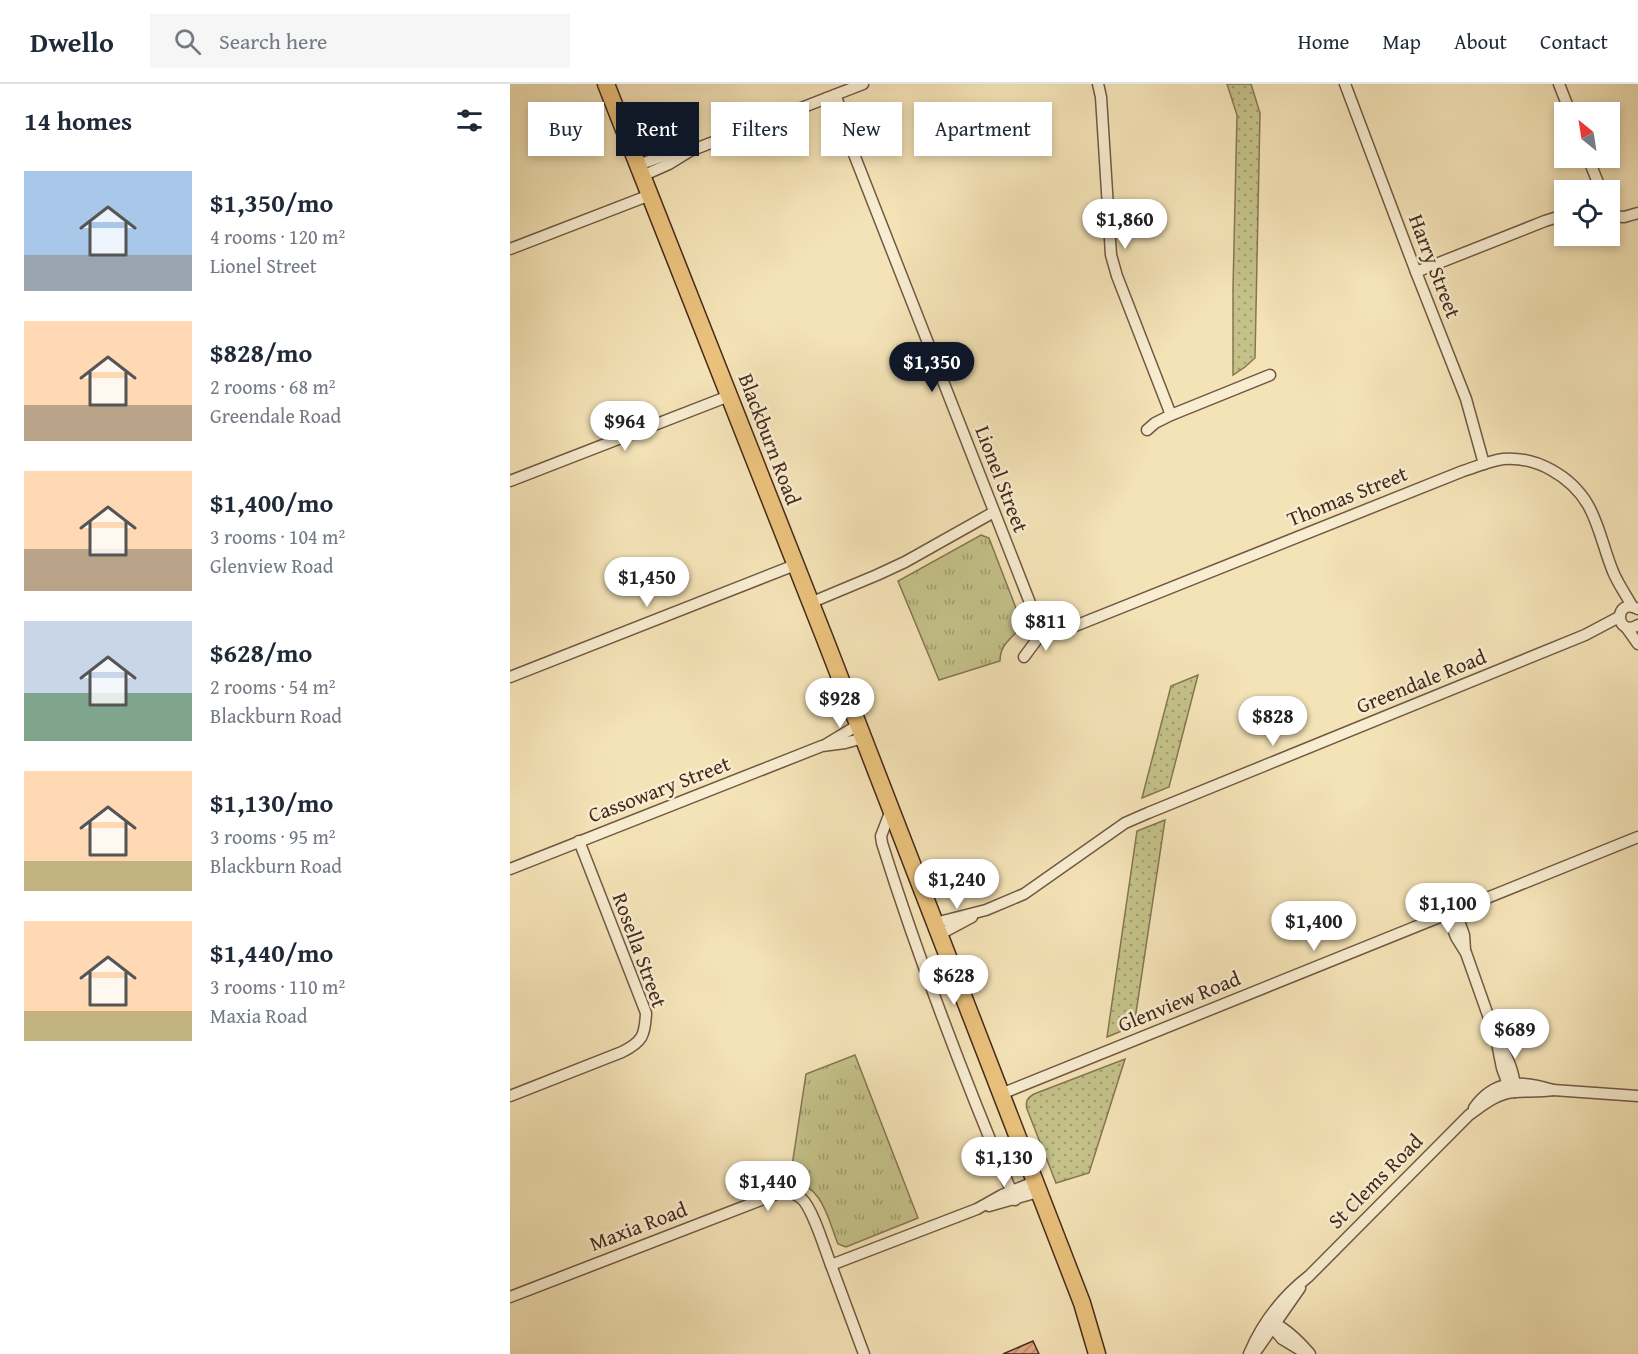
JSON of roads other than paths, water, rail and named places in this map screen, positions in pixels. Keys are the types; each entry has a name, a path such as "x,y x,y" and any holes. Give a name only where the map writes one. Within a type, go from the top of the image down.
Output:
{"main road":[{"name":"Blackburn Road","path":"606,84 937,928 1086,1316 1097,1354"},
{"name":"Blackburn Road","path":"1086,1316 1109,1354"}],"street":[{"path":"640,170 669,164 690,151 863,84"},
{"path":"1098,84 1101,97 1111,255 1171,415"},
{"name":"Harry Street","path":"1345,84 1466,399 1484,464"},
{"path":"1559,84 1566,102"},
{"name":"Lionel Street","path":"831,96 835,118 848,140 1034,613 1044,630"},
{"path":"510,249 650,195"},
{"path":"1620,216 1638,213"},
{"path":"1416,272 1554,218"},
{"path":"1147,430 1171,415 1270,375"},
{"path":"510,481 729,396"},
{"name":"Thomas Street","path":"1044,630 1053,633 1065,630 1484,464 1500,460 1520,460 1545,467 1565,478 1587,504 1630,614 1638,644"},
{"path":"810,603 905,562 994,512"},
{"path":"510,677 795,565"},
{"name":"Greendale Road","path":"937,928 1024,894 1140,816 1585,635 1630,614 1633,627 1638,625"},
{"path":"1024,657 1044,630"},
{"name":"Cassowary Street","path":"510,869 822,747 844,743 860,731"},
{"path":"891,810 881,836 894,882 950,1036 1013,1195"},
{"name":"Glenview Road","path":"1001,1094 1638,837"},
{"name":"Rosella Street","path":"510,1096 622,1052 637,1044 646,1030 646,1014 579,842"},
{"path":"1451,912 1464,935 1466,953 1496,1038 1507,1056 1512,1071 1513,1087"},
{"name":"St Clems Road","path":"1254,1354 1272,1324 1282,1299 1309,1276 1469,1115 1493,1098 1513,1087 1540,1092 1552,1090 1638,1096"},
{"path":"864,1354 831,1265 1036,1187"},
{"name":"Maxia Road","path":"510,1297 786,1192 797,1195 807,1205 831,1265"},
{"path":"1272,1324 1290,1333 1309,1354"},
{"name":"St Clems Road","path":"1249,1354 1254,1341 1272,1324"}]}
